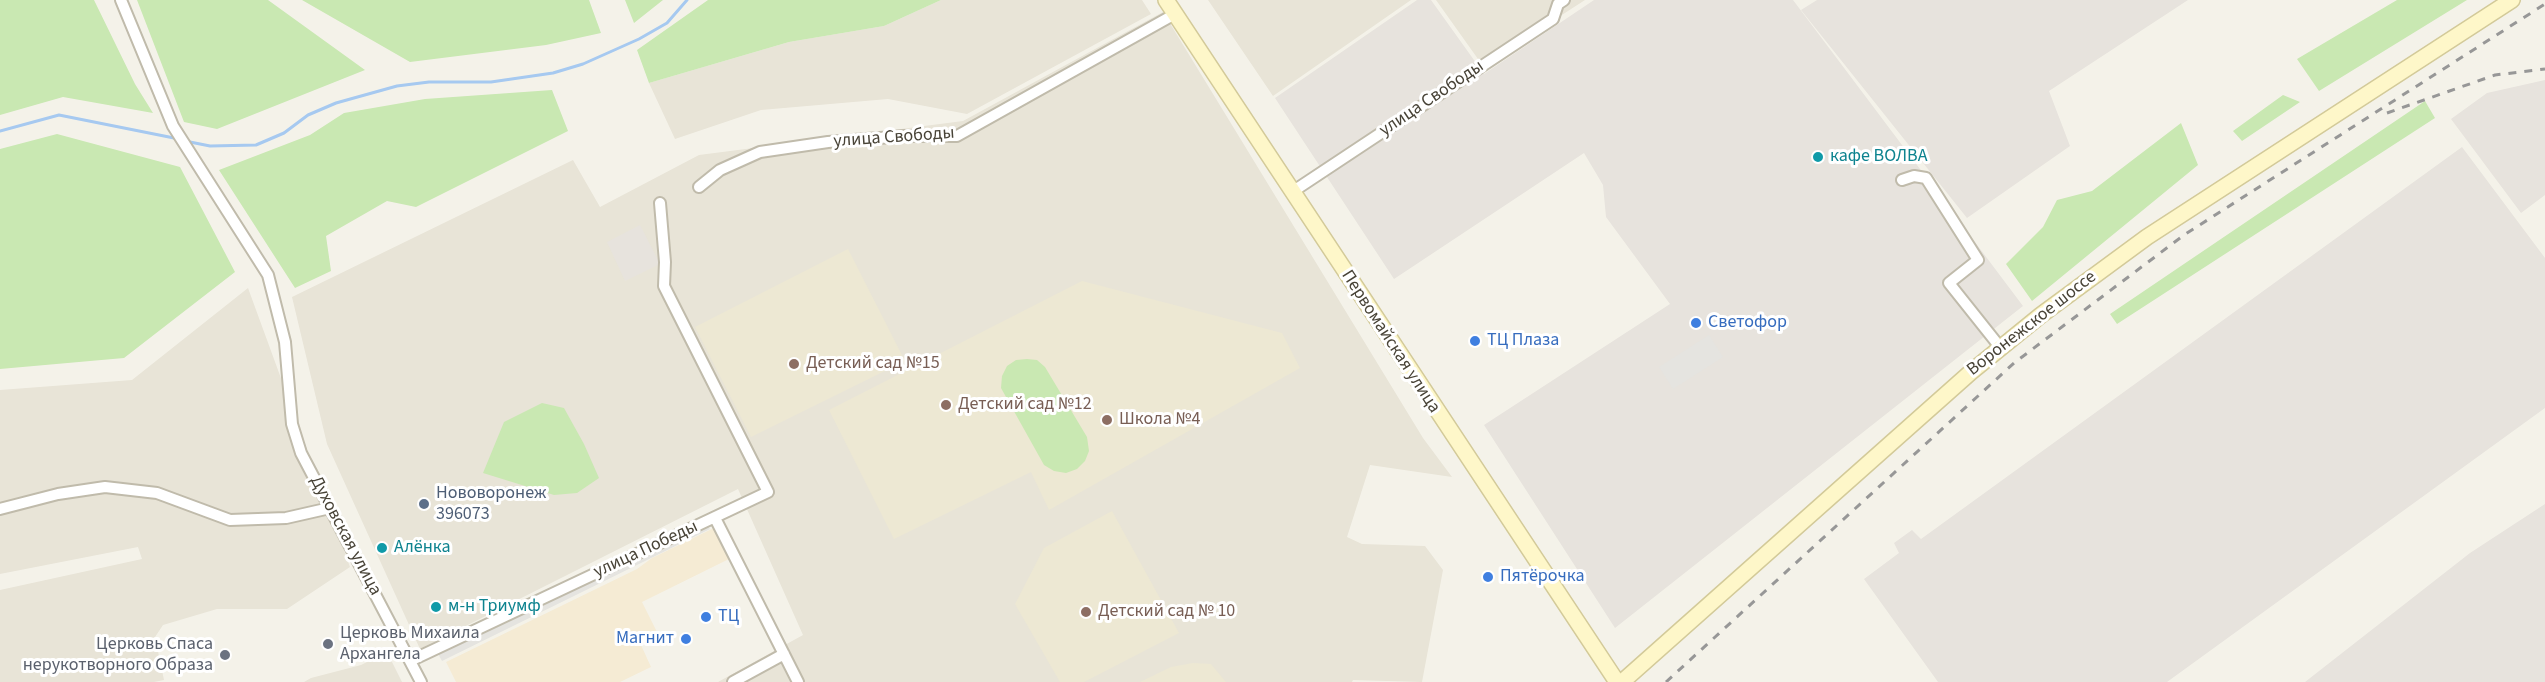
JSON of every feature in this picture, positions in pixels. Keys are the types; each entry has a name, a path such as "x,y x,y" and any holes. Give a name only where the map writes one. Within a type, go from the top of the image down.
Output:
{"main road":[{"name":"Первомайская улица","path":"1166,0 1617,682"},
{"name":"Воронежское шоссе","path":"1622,682 2000,347 2147,237 2512,0"}],"street":[{"name":"Духовская улица","path":"121,0 173,126 268,275 285,342 292,424 302,453 421,682"},
{"name":"улица Свободы","path":"1292,192 1553,20 1558,4 1564,0"},
{"name":"улица Свободы","path":"699,186 720,171 760,152 828,142 905,136 957,136 1175,14"},
{"path":"1902,180 1914,177 1926,178 1973,252 1978,261 1949,282 2000,347"},
{"path":"660,203 665,262 664,286 768,492 716,518"},
{"path":"0,509 58,494 105,488 157,493 230,520 286,518 330,508"},
{"name":"улица Победы","path":"410,661 716,518 798,682"},
{"path":"733,682 784,654"}],"shaded area":[{"path":"941,0 1142,0 1151,14 967,114 888,99 761,110 675,139 649,83 789,42 884,26"},
{"path":"1208,0 1411,0 1273,96"},
{"path":"1417,0 1431,0 1484,74 1594,0 1793,0 2023,306 1615,628 1484,425 1670,304 1606,217 1603,185 1584,153 1394,279 1275,98"},
{"path":"1436,0 1585,0 1483,66"},
{"path":"1817,0 2188,0 2049,91 2070,146 1967,218 1801,10"},
{"path":"1163,12 1423,438 1452,477 1370,465 1347,537 1362,544 1425,546 1443,570 1422,682 1353,680 1352,682 718,682 803,635 738,489 420,649 327,444 292,297 573,160 600,207 699,155 963,121"},
{"path":"2545,80 2545,195 2521,213 2451,119 2487,93"},
{"path":"2462,147 2545,258 2545,408 2167,682 1938,682 1864,579 1899,553 1894,543 1912,530 1921,539"},
{"path":"640,225 660,264 625,281 607,242"},
{"path":"848,249 905,361 751,437 695,327"},
{"name":"Школа №4","path":"1082,281 1282,333 1300,368 1049,510 1031,472 894,539 829,410"},
{"path":"248,288 350,567 287,609 217,609 163,625 155,637 164,680 154,682 0,682 0,590 142,559 138,547 0,574 0,390 132,380"},
{"path":"1709,335 1723,357 1673,389 1659,367"},
{"path":"2545,504 2545,682 2305,682 2470,553"},
{"path":"1112,511 1179,633 1084,682 1060,682 1015,604 1044,548"},
{"path":"706,524 710,529 442,661 437,652"},
{"path":"716,527 731,558 642,602 659,636 641,645 651,667 620,682 456,682 446,662 637,569 652,558"},
{"path":"387,652 402,682 304,682 311,678 361,665"},
{"path":"1193,663 1211,664 1226,682 1140,682 1171,667"}],"green space":[{"path":"0,0 94,0 135,84 153,113 63,97 0,115"},
{"path":"137,0 268,0 365,70 217,129 184,122"},
{"path":"302,0 589,0 601,33 546,45 410,62"},
{"path":"625,0 663,0 634,23"},
{"path":"708,0 941,0 884,26 789,42 649,83 637,50"},
{"path":"2397,0 2467,0 2319,91 2297,59"},
{"path":"552,90 568,131 416,207 387,201 326,236 331,271 295,288 219,170 310,135 344,113 425,99"},
{"path":"2283,95 2300,102 2242,141 2233,131"},
{"path":"2425,101 2435,118 2117,324 2110,314"},
{"path":"2181,123 2198,165 2032,301 2006,264 2043,227 2057,200 2092,191"},
{"path":"57,134 180,167 235,272 124,358 0,369 0,149"},
{"path":"1016,360 1037,360 1045,367 1087,437 1089,451 1085,461 1077,469 1066,473 1054,471 1044,465 1001,388 1002,376 1007,366"},
{"path":"542,403 564,408 599,478 577,493 554,495 483,473 504,422"}],"waterway":[{"path":"185,141 210,146 256,145 284,133 308,115 336,103 397,86 429,82 491,82 553,73 583,64 639,39 667,23 687,0"},
{"path":"0,131 59,115 179,139"}],"railway":[{"path":"1666,682 2014,363 2184,235 2545,4"},
{"path":"2387,113 2495,75 2545,69"}],"place":[{"name":"кафе ВОЛВА","path":"1818,157"},
{"name":"Светофор","path":"1696,323"},
{"name":"ТЦ Плаза","path":"1475,341"},
{"name":"Детский сад №15","path":"794,364"},
{"name":"Детский сад №12","path":"946,405"},
{"name":"Школа №4","path":"1107,420"},
{"name":"Нововоронеж 396073","path":"424,504"},
{"name":"Алёнка","path":"382,548"},
{"name":"Пятёрочка","path":"1488,577"},
{"name":"м-н Триумф","path":"436,607"},
{"name":"Детский сад № 10","path":"1086,612"},
{"name":"ТЦ","path":"706,617"},
{"name":"Магнит","path":"686,639"},
{"name":"Церковь Михаила Архангела","path":"328,644"},
{"name":"Церковь Спаса нерукотворного Образа","path":"225,655"}]}
